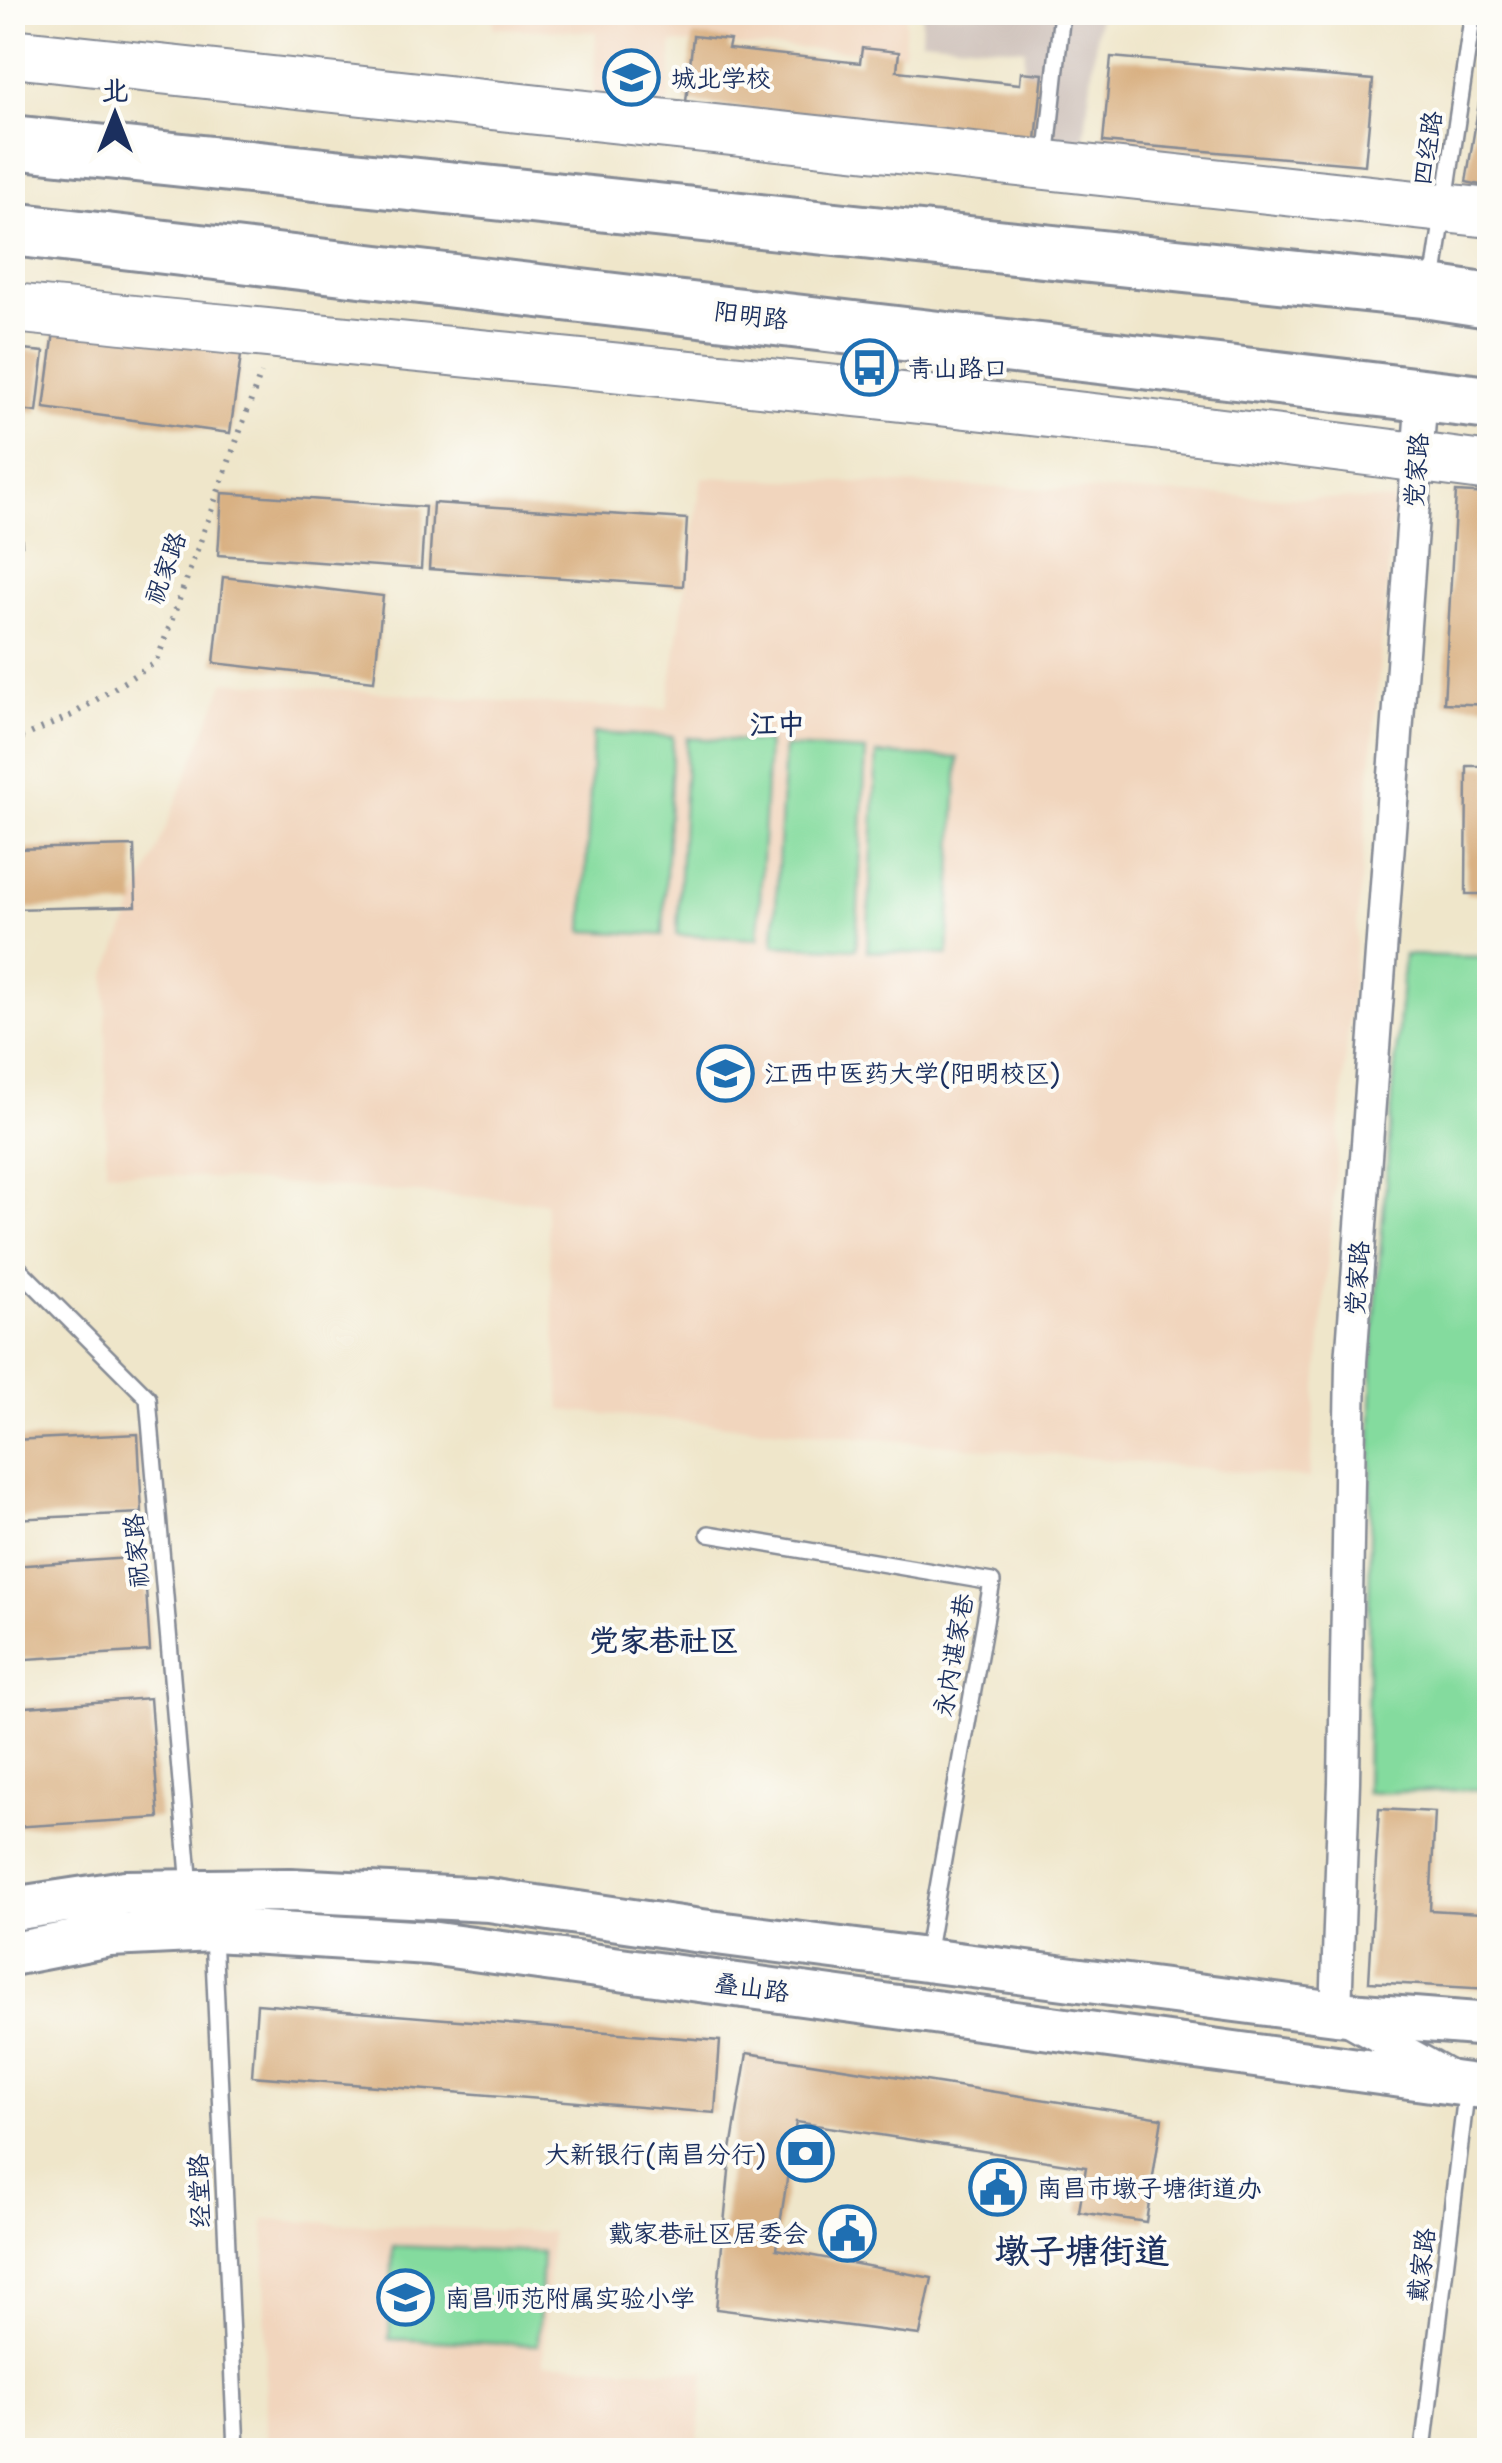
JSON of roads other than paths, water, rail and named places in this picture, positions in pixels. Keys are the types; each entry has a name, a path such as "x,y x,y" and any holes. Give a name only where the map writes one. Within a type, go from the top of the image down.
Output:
{"highway":[{"path":"12,142 1490,301"},
{"name":"阳明路","path":"12,229 1490,403"}],"main road":[{"path":"12,53 1466,210"},
{"path":"12,308 756,382 1490,467"},
{"name":"叠山路","path":"12,1910 125,1892 290,1890 488,1900 1336,2012 1490,2025"},
{"name":"叠山路","path":"12,1954 110,1935 213,1930 429,1943 1478,2087"}],"street":[{"name":"党家路","path":"1336,2012 1351,1362 1422,393"},
{"path":"1336,2012 1478,2087"}],"lane":[{"path":"1045,165 1062,12"},
{"name":"四经路","path":"1432,292 1466,210 1473,12"},
{"name":"祝家路","path":"12,1262 148,1398 190,1891"},
{"name":"永内谌家巷","path":"709,1534 992,1582 925,1960"},
{"name":"经堂路","path":"213,1930 236,2450"},
{"name":"戴家路","path":"1423,2450 1478,2087"}],"place":[{"name":"城北学校","path":"632,78"},
{"name":"青山路口","path":"869,368"},
{"name":"江西中医药大学(阳明校区)","path":"725,1073"},
{"name":"大新银行(南昌分行)","path":"805,2154"},
{"name":"南昌市墩子塘街道办","path":"998,2188"},
{"name":"戴家巷社区居委会","path":"847,2233"},
{"name":"南昌师范附属实验小学","path":"406,2298"}],"district":[{"name":"江中","path":"777,724"},
{"name":"党家巷社区","path":"664,1640"},
{"name":"墩子塘街道","path":"1082,2250"}]}
